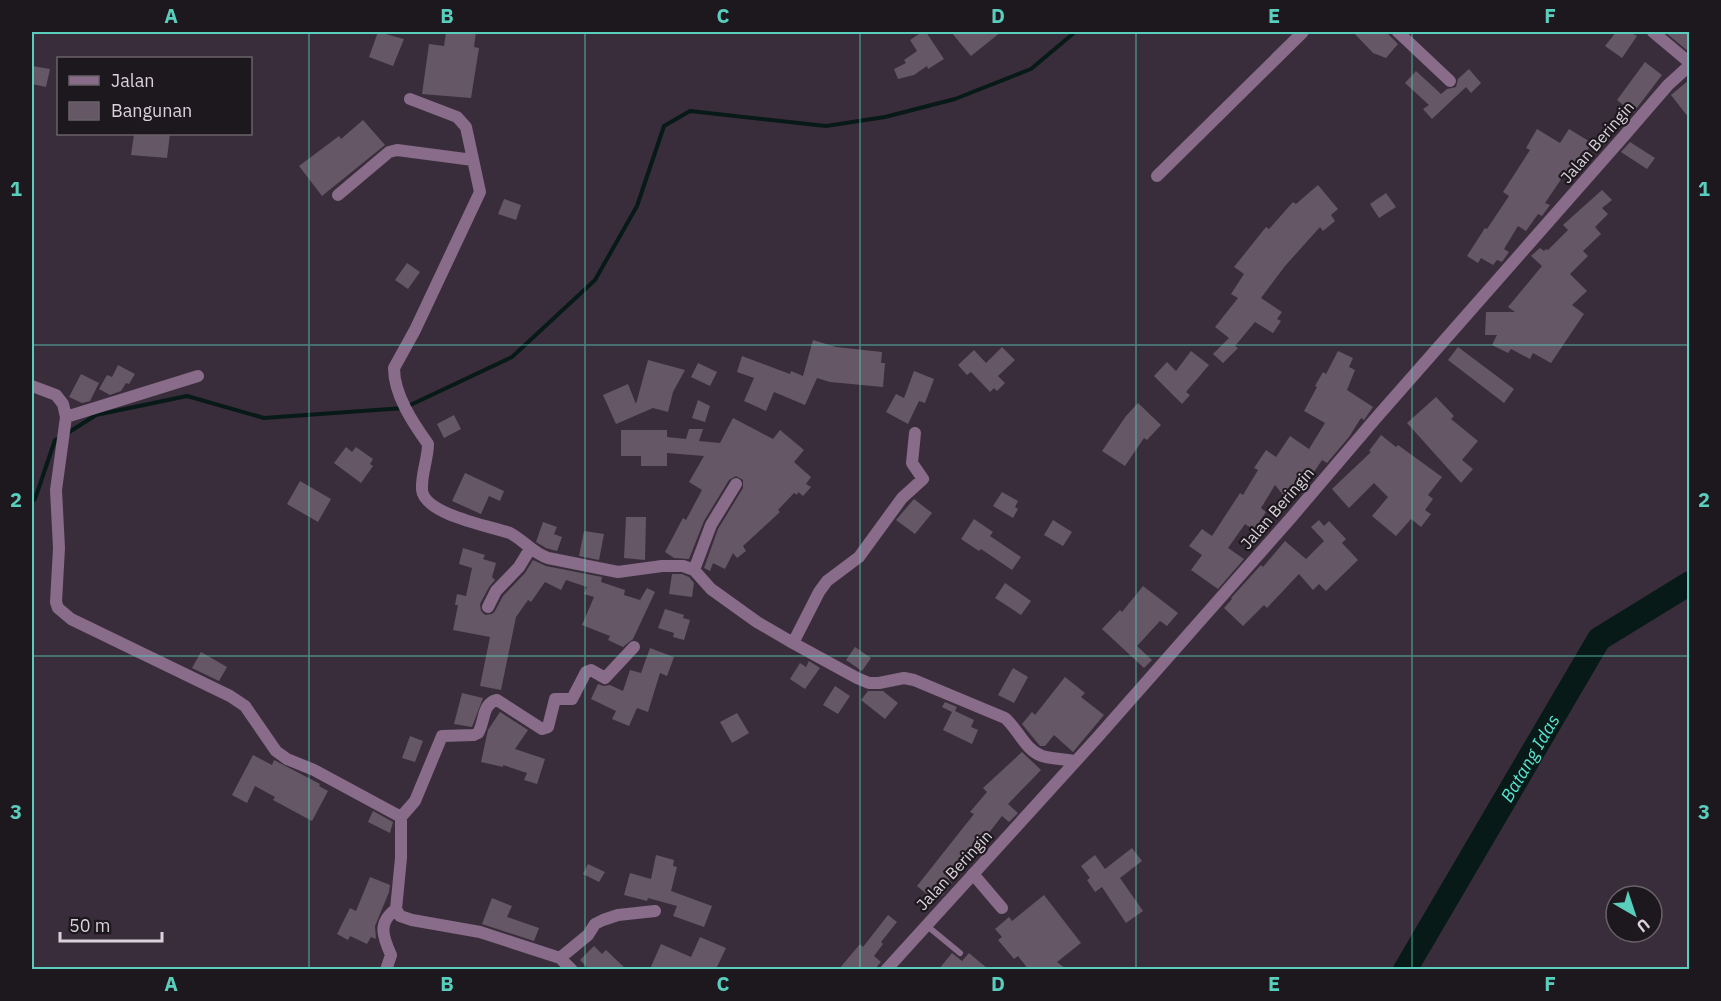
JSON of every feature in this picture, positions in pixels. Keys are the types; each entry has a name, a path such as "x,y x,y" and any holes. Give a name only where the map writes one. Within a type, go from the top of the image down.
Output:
{"street":[{"path":"1157,176 1303,32"},
{"path":"1398,32 1450,81"},
{"path":"1653,32 1689,64"},
{"name":"Jalan Beringin","path":"886,969 1290,519 1376,418 1689,64"},
{"path":"410,99 457,117 462,122 466,127 479,185 478,198 415,330 395,363 394,373 398,390 413,424 428,444 422,489 423,497 430,504 442,512 510,533 520,538 530,549 548,558 618,572 673,565 694,570 711,589 757,622 869,683 904,678 914,680 1005,718 1014,725 1029,746 1043,756 1075,761"},
{"path":"338,195 390,152 398,150 473,160"},
{"path":"66,421 198,376"},
{"path":"32,386 56,395 63,404 66,421 56,490 58,548 56,602 58,608 71,619 230,696 244,706 267,740 281,755 314,770 401,817"},
{"path":"793,643 827,581 859,557 902,498 921,483 923,477 912,463 915,433"},
{"path":"694,570 711,525 736,484"},
{"path":"488,607 496,591 519,567 530,549"},
{"path":"572,969 560,958 480,932 400,916 396,909 401,858 401,817 415,801 442,736 478,733 487,705 497,700 545,729 548,727 555,699 571,700 586,672 591,670 605,678 634,647"},
{"path":"973,874 1002,908"},
{"path":"386,969 391,955 384,940 384,924 388,915 396,909"},
{"path":"560,958 588,935 595,924 603,920 618,915 655,911"}],"lane":[{"path":"926,925 960,953"}],"building":[{"path":"378,32 404,39 393,66 369,57"},
{"path":"446,32 476,32 474,47 479,48 471,98 422,94 429,44 444,46"},
{"path":"926,32 944,59 928,69 927,66 914,75 898,79 894,69 906,63 904,60 917,51 910,40"},
{"path":"951,32 1001,32 971,56"},
{"path":"1353,32 1386,32 1398,44 1386,58 1373,53"},
{"path":"1616,32 1630,32 1637,36 1622,58 1605,46"},
{"path":"1665,32 1689,32 1689,52"},
{"path":"1645,62 1662,75 1633,113 1617,100"},
{"path":"32,66 50,69 46,87 32,84"},
{"path":"1469,69 1481,83 1471,93 1466,87 1432,119 1423,109 1429,105 1405,83 1416,71 1441,94 1447,89 1456,87 1458,79"},
{"path":"1689,80 1689,118 1671,95"},
{"path":"363,120 385,145 322,196 299,166 339,136 341,139"},
{"path":"1537,129 1560,143 1569,129 1592,143 1572,176 1566,172 1545,203 1550,205 1542,216 1538,214 1526,231 1518,226 1504,249 1509,252 1502,262 1497,260 1493,265 1481,258 1478,263 1467,256 1509,196 1503,192 1530,150 1526,148"},
{"path":"134,135 170,135 167,158 131,155"},
{"path":"1630,142 1655,158 1647,169 1621,152"},
{"path":"1318,185 1338,209 1331,215 1335,221 1323,231 1320,227 1285,266 1261,298 1282,312 1277,319 1281,321 1273,333 1255,322 1235,346 1238,348 1223,363 1213,354 1229,338 1215,327 1238,298 1231,294 1244,274 1234,267 1266,227 1269,229 1293,202 1296,204"},
{"path":"1602,190 1612,200 1602,208 1608,214 1595,227 1601,234 1583,251 1588,256 1570,274 1587,291 1572,305 1584,314 1551,363 1533,353 1530,359 1511,349 1508,353 1492,345 1497,335 1485,335 1486,312 1515,312 1508,307 1542,266 1531,256 1540,248 1544,251 1548,250 1568,230 1563,225"},
{"path":"1386,193 1396,207 1379,218 1370,204"},
{"path":"504,199 521,205 516,220 498,214"},
{"path":"407,263 420,272 408,289 395,280"},
{"path":"813,340 836,347 882,352 881,363 885,363 883,387 830,382 817,378 805,405 774,392 766,411 744,401 754,378 737,372 742,356 790,374 791,371 803,376"},
{"path":"1002,347 1015,360 998,376 1005,383 997,391 994,388 990,392 971,372 967,375 958,365 974,350 986,363"},
{"path":"1458,347 1514,389 1504,403 1448,360"},
{"path":"1191,351 1209,365 1186,392 1190,395 1182,404 1154,376 1167,362 1176,371"},
{"path":"1338,351 1353,358 1349,367 1355,370 1347,390 1373,407 1364,420 1361,418 1349,437 1327,463 1322,460 1303,491 1289,502 1275,485 1261,508 1266,512 1254,530 1245,524 1228,548 1244,559 1218,589 1191,570 1202,555 1189,546 1202,529 1212,536 1240,493 1243,495 1258,470 1254,468 1266,450 1276,457 1290,436 1309,449 1325,423 1304,411 1317,387 1315,386 1323,372 1326,374"},
{"path":"648,360 685,370 673,392 668,412 653,408 616,424 603,395 628,384 636,404"},
{"path":"698,363 717,372 710,386 691,377"},
{"path":"118,365 135,374 121,391 110,395 99,389 107,375 112,377"},
{"path":"914,371 934,379 925,403 919,401 908,424 886,412 896,394 904,398"},
{"path":"81,374 99,383 90,401 82,403 69,397"},
{"path":"1436,397 1454,416 1451,419 1478,441 1462,460 1473,469 1461,483 1407,423"},
{"path":"698,400 710,406 705,422 692,418"},
{"path":"1138,403 1161,425 1147,440 1144,438 1125,466 1102,451"},
{"path":"454,415 461,429 444,438 437,424"},
{"path":"733,418 773,439 780,430 804,450 794,462 811,477 806,484 811,487 803,496 798,492 797,495 794,493 778,510 780,512 743,546 746,551 737,558 733,553 725,569 713,563 710,571 704,568 718,529 743,488 743,480 736,476 729,480 704,521 689,559 674,558 665,552 683,518 686,520 702,490 689,482 704,456 667,453 667,466 641,466 641,456 621,456 621,430 667,430 667,437 686,439 689,429 703,429 699,441 720,443"},
{"path":"1381,435 1442,477 1428,495 1433,499 1425,510 1431,514 1421,527 1411,519 1396,536 1372,516 1388,497 1374,483 1349,508 1332,489 1371,452 1369,451"},
{"path":"346,447 352,452 356,447 373,459 370,464 373,466 361,483 334,463"},
{"path":"465,473 504,491 500,501 489,496 481,514 452,501"},
{"path":"300,481 331,499 318,522 287,504"},
{"path":"1002,492 1018,501 1015,507 1018,509 1013,518 993,506"},
{"path":"914,499 932,513 915,534 896,520"},
{"path":"626,517 646,517 645,560 624,558"},
{"path":"974,519 993,532 990,536 1021,557 1012,570 981,549 979,551 961,539"},
{"path":"1053,520 1072,532 1063,546 1044,535"},
{"path":"1319,520 1324,526 1329,521 1346,539 1342,543 1358,560 1326,591 1319,584 1313,590 1299,574 1267,608 1264,605 1243,626 1224,608 1231,598 1261,565 1263,567 1285,541 1306,559 1324,541 1311,527"},
{"path":"543,522 557,527 554,534 562,537 557,551 536,542"},
{"path":"584,531 604,534 599,560 579,556"},
{"path":"463,548 485,555 483,559 496,563 492,577 495,580 480,604 481,611 485,615 495,611 503,596 525,573 533,560 546,566 602,577 601,582 625,590 624,595 640,600 647,588 655,592 633,639 623,647 608,640 610,636 582,625 594,597 584,594 587,587 566,580 561,590 545,582 531,602 528,600 516,617 501,690 480,686 490,637 453,630 458,605 455,605 457,594 466,596 472,568 459,564"},
{"path":"672,574 689,577 694,583 692,597 669,594"},
{"path":"1005,583 1031,601 1021,615 995,598"},
{"path":"1143,586 1178,613 1167,626 1160,621 1137,646 1152,660 1144,668 1102,629 1120,610 1122,612"},
{"path":"665,609 684,615 683,618 690,620 684,640 673,637 674,633 658,628"},
{"path":"855,647 871,658 862,671 846,660"},
{"path":"650,648 674,657 667,676 660,673 648,712 637,708 629,726 612,719 616,711 591,699 598,684 610,685 623,691 630,670 641,673"},
{"path":"201,652 227,667 219,681 192,668"},
{"path":"809,661 820,668 805,689 790,679 800,663 806,667"},
{"path":"1013,668 1028,677 1014,703 998,695"},
{"path":"1065,677 1085,693 1081,697 1104,715 1073,752 1054,735 1045,746 1040,746 1022,724 1032,712 1035,715"},
{"path":"835,686 850,696 838,714 823,705"},
{"path":"868,691 883,691 898,703 885,719 861,700"},
{"path":"462,693 483,698 472,727 454,724"},
{"path":"945,702 957,707 955,711 974,720 971,727 978,730 972,744 943,730 952,712 942,707"},
{"path":"500,712 528,730 515,749 545,759 537,784 524,780 527,773 503,765 503,767 481,762 488,730"},
{"path":"737,713 749,733 732,743 720,722"},
{"path":"410,736 423,741 415,762 402,758"},
{"path":"1022,752 1041,770 1008,804 1018,813 1009,822 1002,816 949,880 952,883 942,896 938,894 934,900 917,886 974,814 970,812 987,792 983,788"},
{"path":"253,755 272,765 274,760 320,784 319,786 328,791 312,821 273,800 275,797 255,786 247,803 232,795"},
{"path":"373,811 393,822 390,833 368,822"},
{"path":"1132,848 1142,861 1120,878 1143,911 1126,923 1102,887 1095,892 1087,880 1090,878 1081,866 1095,855 1105,869"},
{"path":"656,855 674,860 673,866 677,867 671,891 712,906 704,927 673,916 677,906 648,898 647,901 624,895 630,873 651,879"},
{"path":"588,864 605,872 599,882 583,874"},
{"path":"370,877 390,885 375,926 376,939 371,937 367,944 350,936 348,940 337,934 350,908 356,911"},
{"path":"1044,895 1081,943 1057,962 1066,969 1028,969 1018,956 1014,959 998,940 1002,937 995,929 1009,917 1012,921"},
{"path":"492,898 512,906 507,917 539,928 534,941 482,924"},
{"path":"888,915 897,922 881,942 883,944 874,956 881,962 875,969 839,969 860,944 863,947"},
{"path":"700,937 726,948 716,969 650,969 661,944 691,957"},
{"path":"594,946 602,954 606,950 626,969 589,969 580,960"},
{"path":"952,953 962,961 969,953 988,969 939,969"}],"waterway":[{"path":"66,434 96,415 187,396 264,418 404,408 512,357 595,280 637,206 664,126 690,111 826,126 885,117 955,99 1031,69 1075,32"},
{"path":"32,501 35,499 55,440 60,438"},
{"name":"Batang Idas","path":"1405,970 1599,639 1690,583"}]}
